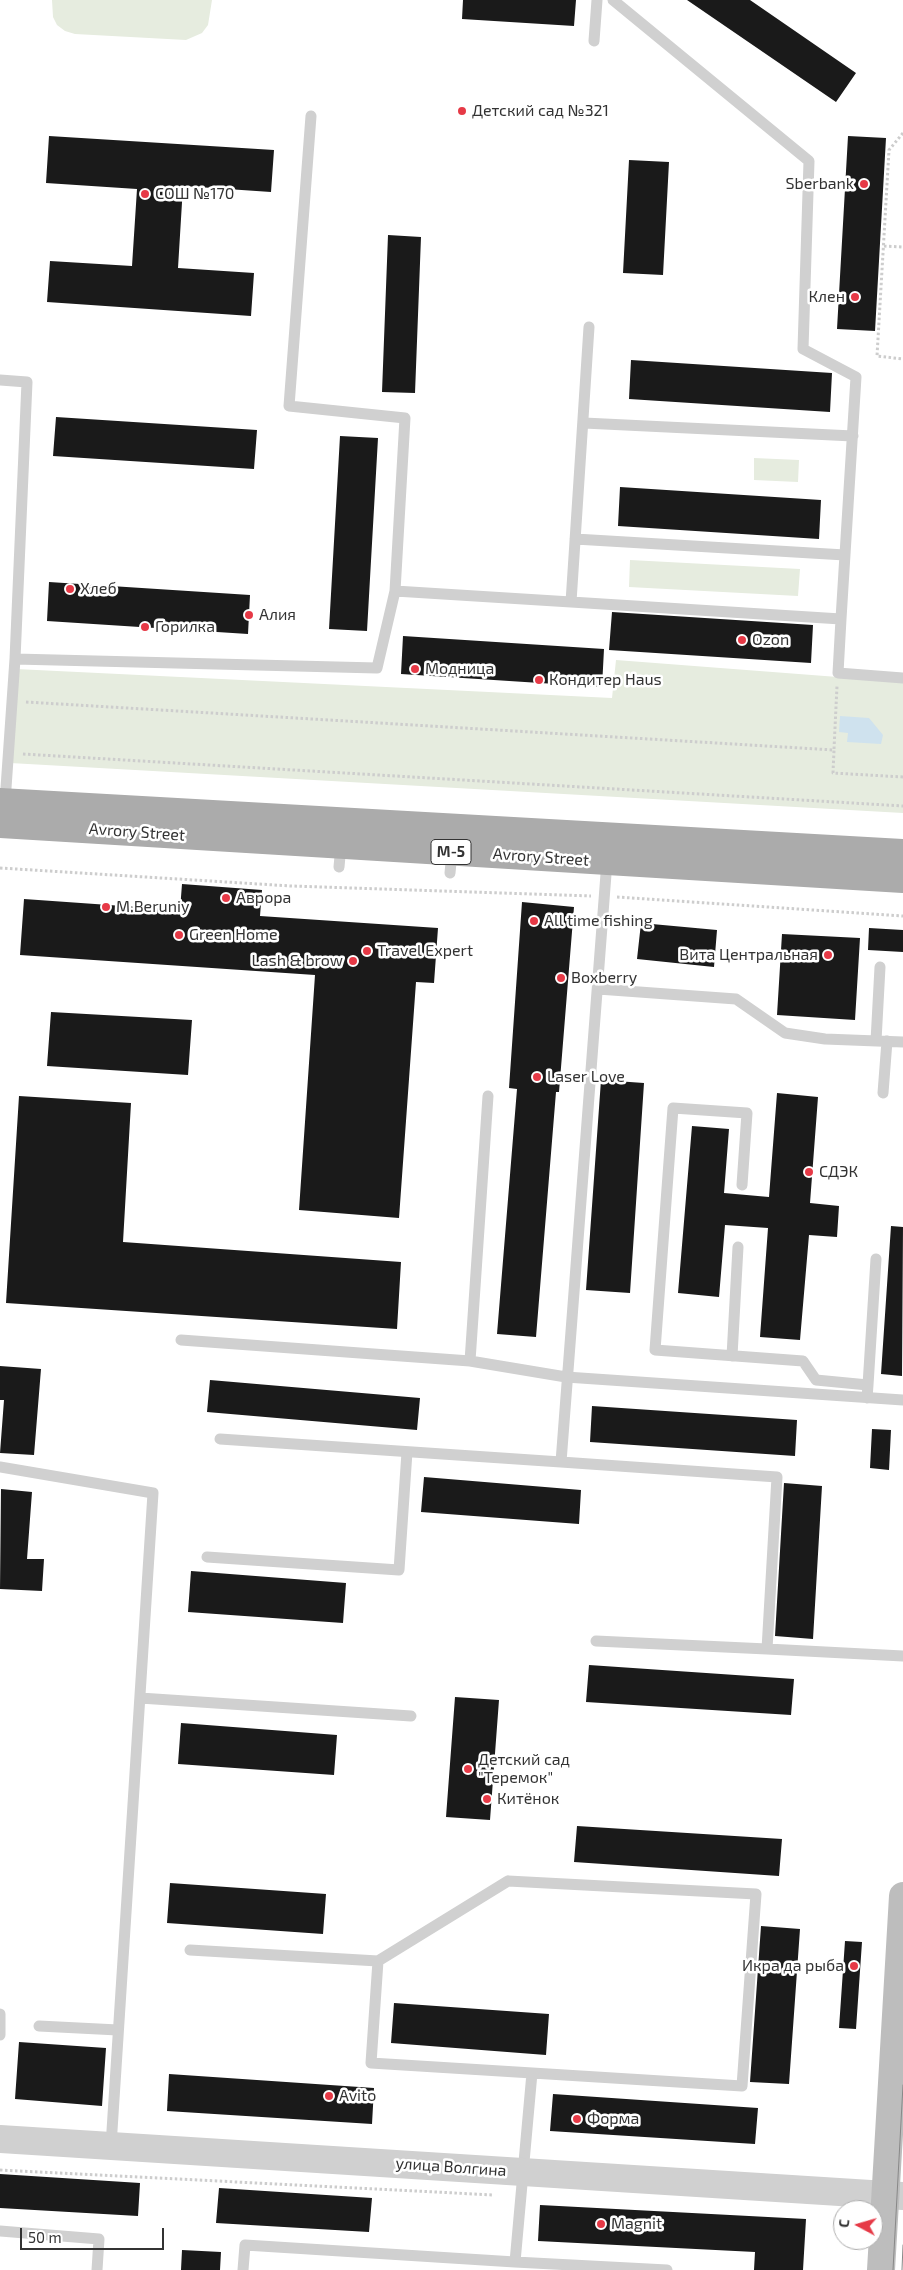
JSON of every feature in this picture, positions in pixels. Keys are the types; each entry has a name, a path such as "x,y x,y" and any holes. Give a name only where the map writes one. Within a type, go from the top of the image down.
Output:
{"main road":[{"name":"Avrory Street","path":"2,809 903,853"},
{"name":"Avrory Street","path":"2,809 340,856 451,862 607,861 903,879"},
{"path":"881,2270 894,2195 903,1896"}],"street":[{"name":"улица Волгина","path":"0,2139 110,2146 522,2184 894,2195"}],"lane":[{"path":"594,41 597,0"},
{"path":"613,0 809,161 803,349 856,377 838,673 903,678"},
{"path":"15,659 377,668 395,591 405,418 289,406 311,116"},
{"path":"571,602 589,327"},
{"path":"0,380 27,382 15,659 2,809"},
{"path":"584,423 853,436"},
{"path":"575,539 845,555"},
{"path":"395,591 841,618"},
{"path":"561,1462 607,861"},
{"path":"880,967 883,1094"},
{"path":"598,989 736,999 785,1033 825,1038 903,1042"},
{"path":"470,1361 488,1096"},
{"path":"742,1185 747,1113 673,1108 655,1350 803,1361 816,1380 868,1385"},
{"path":"732,1356 738,1246"},
{"path":"867,1398 876,1259"},
{"path":"181,1340 470,1361 566,1378 903,1400"},
{"path":"220,1439 777,1477 767,1649"},
{"path":"207,1556 399,1570 408,1452"},
{"path":"0,1467 153,1493 110,2146"},
{"path":"596,1641 903,1656"},
{"path":"140,1698 411,1716"},
{"path":"190,1950 378,1961 508,1881 756,1894 742,2086 371,2063 378,1961"},
{"path":"0,2014 0,2035"},
{"path":"39,2026 118,2030"},
{"path":"515,2262 532,2073"},
{"path":"0,2232 99,2239 97,2270"},
{"path":"244,2270 245,2245 515,2262 550,2267 667,2270"}],"path":[{"path":"903,133 890,150 876,356 903,359"},
{"path":"884,246 903,247"},
{"path":"838,673 833,773 903,777"},
{"path":"11,701 834,750"},
{"path":"8,753 903,806"},
{"path":"0,868 291,886 604,897 903,916"},
{"path":"0,2170 522,2184"}],"shaded area":[{"path":"52,0 212,0 208,25 202,33 186,40 75,34 65,31 57,25 53,17"},
{"path":"754,458 799,460 798,482 754,480"},
{"path":"630,560 800,569 798,596 629,587"},
{"path":"616,660 903,682 903,813 10,763 16,669 612,698"}],"water":[{"path":"840,716 869,718 883,735 881,744 847,742 848,733 839,732"}],"building":[{"path":"463,0 576,0 574,26 462,19"},
{"path":"687,0 750,0 856,73 836,102"},
{"path":"49,136 274,150 271,192 183,186 178,268 254,273 251,316 47,302 50,261 132,266 137,189 46,183"},
{"path":"848,136 886,138 875,331 837,329"},
{"path":"629,160 669,162 663,275 623,273"},
{"path":"388,235 421,237 415,393 382,392"},
{"path":"631,360 832,373 830,412 629,399"},
{"path":"56,417 257,430 254,469 53,456"},
{"path":"340,436 378,438 367,631 329,629"},
{"path":"620,487 821,500 819,539 618,526"},
{"path":"49,582 250,595 248,634 47,621"},
{"path":"612,612 813,625 811,663 609,650"},
{"path":"403,636 604,649 602,687 401,674"},
{"path":"182,884 262,890 260,916 438,928 434,983 416,982 399,1218 299,1210 315,975 20,955 24,899 180,910"},
{"path":"522,902 574,907 559,1092 556,1092 536,1337 497,1334 517,1089 509,1088"},
{"path":"641,923 717,930 714,967 637,959"},
{"path":"869,928 903,930 903,952 868,950"},
{"path":"782,934 860,938 855,1020 777,1015"},
{"path":"51,1012 192,1020 188,1075 47,1066"},
{"path":"601,1080 644,1083 630,1293 586,1290"},
{"path":"777,1093 818,1097 810,1203 839,1206 837,1237 809,1235 800,1340 760,1337 768,1228 725,1225 719,1297 678,1293 692,1126 729,1129 724,1193 769,1197"},
{"path":"19,1096 131,1103 123,1242 401,1262 397,1329 6,1303"},
{"path":"891,1226 903,1227 902,1376 881,1374"},
{"path":"0,1366 41,1369 34,1455 0,1453 4,1400 0,1400"},
{"path":"210,1380 420,1398 417,1430 207,1412"},
{"path":"592,1406 797,1420 795,1456 590,1442"},
{"path":"872,1429 891,1430 889,1470 870,1468"},
{"path":"424,1477 581,1490 579,1524 421,1512"},
{"path":"784,1483 822,1486 813,1639 775,1636"},
{"path":"1,1489 32,1492 27,1559 44,1559 42,1591 0,1589"},
{"path":"191,1571 346,1583 343,1623 188,1612"},
{"path":"589,1665 794,1679 791,1715 586,1702"},
{"path":"455,1697 499,1700 490,1820 446,1817"},
{"path":"181,1723 337,1735 334,1775 178,1764"},
{"path":"577,1826 782,1839 779,1876 574,1862"},
{"path":"170,1883 326,1894 323,1934 167,1923"},
{"path":"761,1926 800,1929 789,2084 750,2082"},
{"path":"845,1941 862,1942 856,2029 839,2028"},
{"path":"394,2003 549,2014 546,2055 391,2043"},
{"path":"19,2042 106,2048 102,2106 15,2099"},
{"path":"169,2074 374,2088 372,2124 167,2111"},
{"path":"553,2094 758,2108 755,2144 550,2131"},
{"path":"0,2174 140,2183 138,2216 0,2208"},
{"path":"219,2188 372,2198 369,2232 216,2223"},
{"path":"540,2205 806,2219 803,2270 754,2270 755,2252 538,2241"},
{"path":"182,2250 221,2252 220,2270 181,2270"}],"tram line":[{"path":"893,2270 903,2085"},
{"path":"902,2270 903,2245"}],"place":[{"name":"Детский сад №321","path":"462,111"},
{"name":"Sberbank","path":"864,184"},
{"name":"СОШ №170","path":"145,194"},
{"name":"Клен","path":"855,297"},
{"name":"Хлеб","path":"70,589"},
{"name":"Алия","path":"249,615"},
{"name":"Горилка","path":"145,627"},
{"name":"Ozon","path":"742,640"},
{"name":"Модница","path":"415,669"},
{"name":"Кондитер Haus","path":"539,680"},
{"name":"Аврора","path":"226,898"},
{"name":"M.Beruniy","path":"106,907"},
{"name":"All time fishing","path":"534,921"},
{"name":"Green Home","path":"179,935"},
{"name":"Travel Expert","path":"367,951"},
{"name":"Вита Центральная","path":"828,955"},
{"name":"Lash & brow","path":"353,961"},
{"name":"Boxberry","path":"561,978"},
{"name":"Laser Love","path":"537,1077"},
{"name":"СДЭК","path":"809,1172"},
{"name":"Детский сад \"Теремок\"","path":"468,1769"},
{"name":"Китёнок","path":"487,1799"},
{"name":"Икра да рыба","path":"854,1966"},
{"name":"Avito","path":"329,2096"},
{"name":"Форма","path":"577,2119"},
{"name":"Magnit","path":"601,2224"}]}
